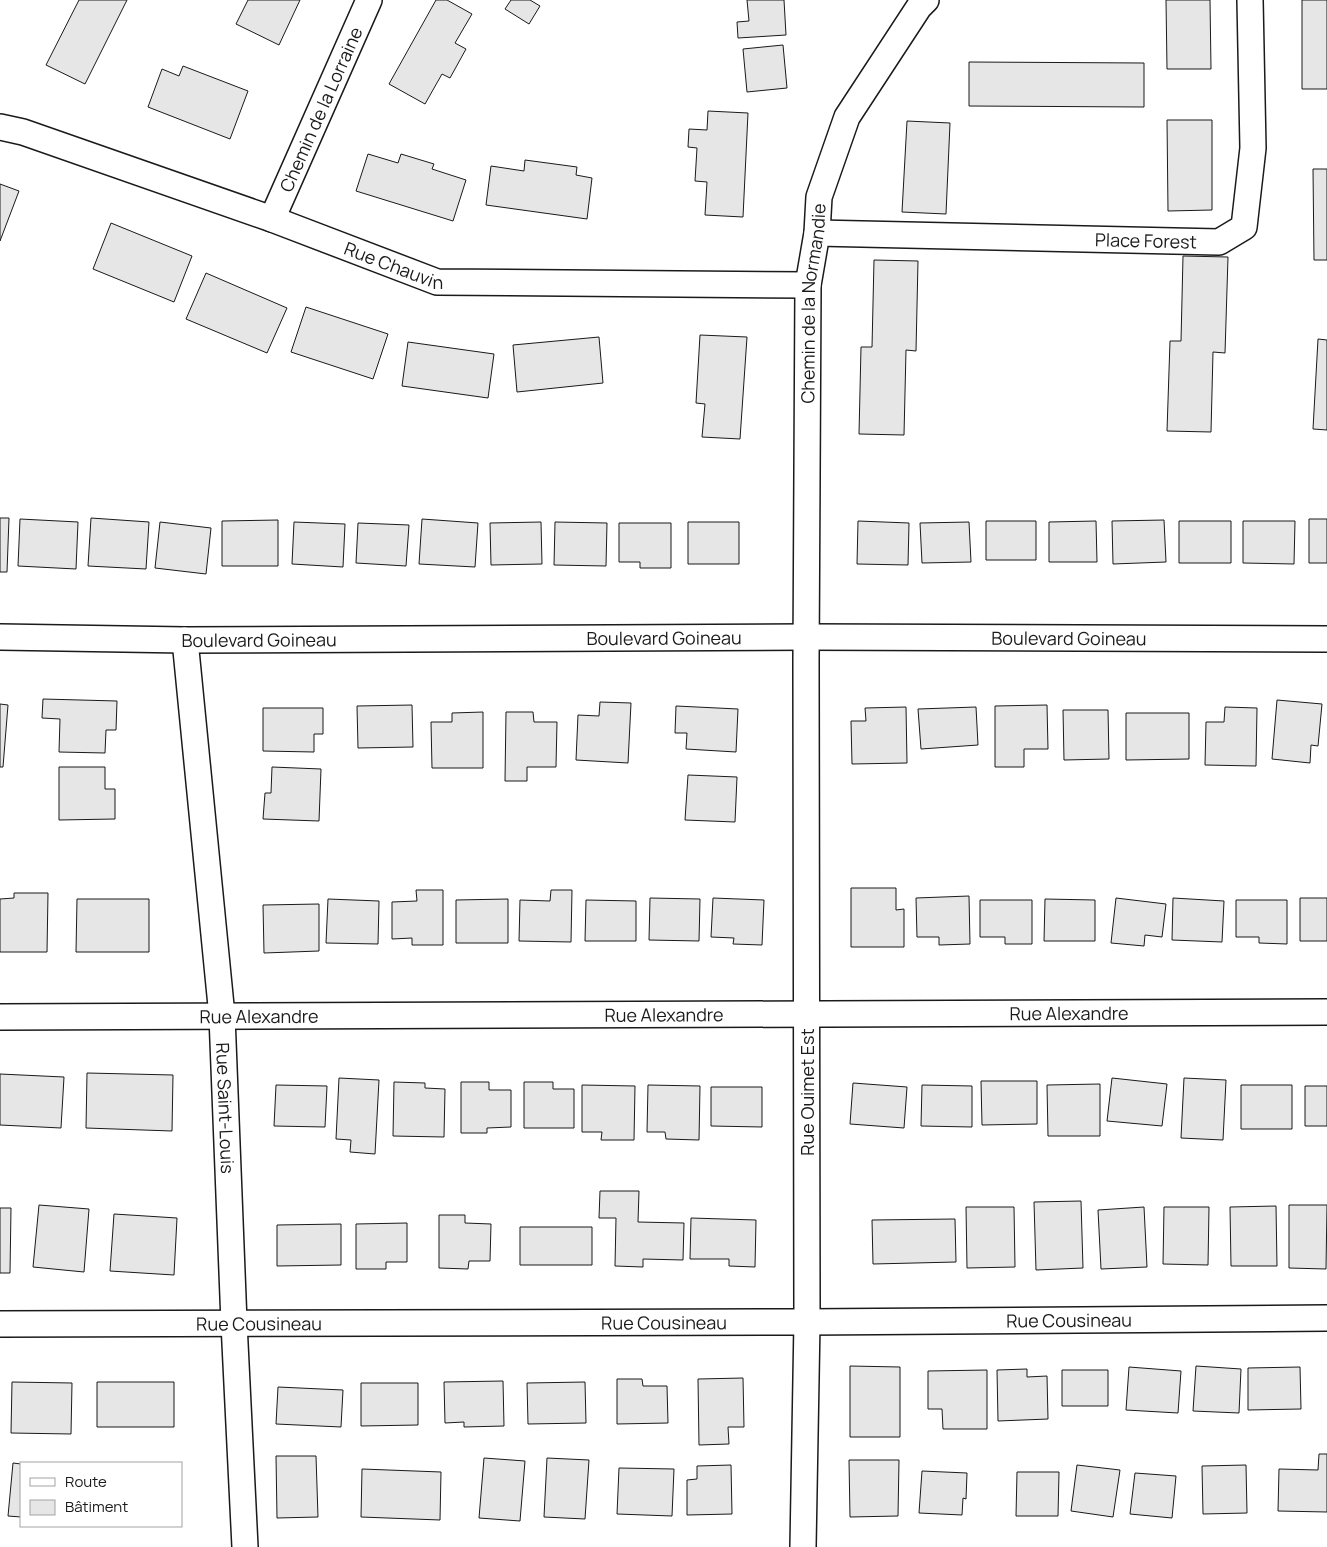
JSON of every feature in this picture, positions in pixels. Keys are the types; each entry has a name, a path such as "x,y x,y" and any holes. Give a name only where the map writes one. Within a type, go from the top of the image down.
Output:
{"street":[{"name":"Chemin de la Lorraine","path":"272,219 369,0"},
{"name":"Chemin de la Normandie","path":"806,637 808,285 817,233 819,197 847,117 918,7 926,0"},
{"name":"Place Forest","path":"817,233 1219,242 1244,227 1253,148 1250,0"},
{"name":"Rue Chauvin","path":"0,127 23,132 272,219 437,282 808,285"},
{"name":"Boulevard Goineau","path":"0,637 185,640 806,637 1327,639"},
{"name":"Rue Ouimet Est","path":"803,1547 807,1322 806,637"},
{"name":"Rue Saint-Louis","path":"185,640 222,1016 245,1547"},
{"name":"Rue Alexandre","path":"0,1017 1327,1012"},
{"name":"Rue Cousineau","path":"0,1324 807,1322 1327,1318"}],"building":[{"path":"79,0 127,0 85,84 46,65"},
{"path":"248,0 300,0 279,45 236,24"},
{"path":"436,0 447,0 472,14 455,43 466,49 450,78 442,74 425,104 389,84"},
{"path":"511,0 530,0 540,6 529,24 505,9"},
{"path":"747,0 784,0 786,35 738,38 737,22 749,21"},
{"path":"1166,0 1210,0 1211,69 1167,69"},
{"path":"1302,0 1327,0 1327,89 1302,89"},
{"path":"783,45 787,88 747,92 743,49"},
{"path":"969,62 1144,63 1144,107 969,106"},
{"path":"183,66 248,91 230,139 148,107 162,69 179,76"},
{"path":"708,111 748,113 743,217 705,215 707,182 695,181 697,148 688,147 689,129 707,130"},
{"path":"1167,120 1212,120 1212,210 1168,211"},
{"path":"907,121 950,123 946,214 902,212"},
{"path":"368,154 398,163 401,154 434,164 432,169 466,180 453,221 356,191"},
{"path":"525,160 577,167 576,175 592,178 587,219 486,205 491,166 524,171"},
{"path":"1313,169 1327,169 1327,260 1314,260"},
{"path":"0,184 19,191 0,241"},
{"path":"111,223 192,256 174,302 93,269"},
{"path":"1183,256 1228,257 1225,353 1213,352 1211,432 1167,431 1170,341 1181,341"},
{"path":"874,260 918,261 916,351 906,350 904,435 859,434 861,347 872,347"},
{"path":"206,273 287,308 267,353 186,319"},
{"path":"306,307 388,334 373,379 291,352"},
{"path":"700,335 747,337 740,439 702,437 705,404 696,403"},
{"path":"599,337 603,383 517,392 513,345"},
{"path":"1318,339 1327,340 1327,430 1313,429"},
{"path":"408,342 494,354 488,398 402,386"},
{"path":"0,518 9,518 7,572 0,572"},
{"path":"91,518 149,522 146,569 88,566"},
{"path":"20,519 78,522 76,569 18,566"},
{"path":"422,519 478,523 475,567 419,564"},
{"path":"1309,519 1327,519 1327,563 1309,563"},
{"path":"278,520 278,566 222,566 222,521"},
{"path":"1164,520 1166,562 1113,564 1112,521"},
{"path":"858,521 909,523 908,565 857,564"},
{"path":"986,521 1036,521 1036,560 986,560"},
{"path":"1096,521 1097,562 1049,562 1049,522"},
{"path":"1179,521 1231,521 1231,563 1179,563"},
{"path":"1243,521 1295,521 1294,564 1243,563"},
{"path":"160,522 211,528 206,574 155,568"},
{"path":"294,522 345,524 343,567 292,564"},
{"path":"541,522 542,564 491,565 490,523"},
{"path":"555,522 607,523 606,566 554,565"},
{"path":"688,522 739,522 739,564 688,564"},
{"path":"969,522 971,562 922,563 920,523"},
{"path":"358,523 409,525 406,566 356,563"},
{"path":"619,523 671,523 671,568 640,568 640,562 619,562"},
{"path":"43,699 117,701 116,730 106,730 105,753 59,752 60,719 42,718"},
{"path":"1277,700 1322,704 1318,746 1311,745 1310,763 1272,759"},
{"path":"600,702 631,703 628,763 576,760 578,715 599,716"},
{"path":"0,704 8,705 3,767 0,767"},
{"path":"412,705 413,747 358,748 357,706"},
{"path":"1047,705 1048,749 1024,749 1024,767 995,767 995,706"},
{"path":"676,706 738,709 736,752 686,749 687,733 675,733"},
{"path":"906,707 907,763 852,764 851,721 866,721 865,708"},
{"path":"976,707 978,745 921,749 918,709"},
{"path":"1225,707 1257,708 1256,766 1205,765 1206,722 1224,722"},
{"path":"263,708 323,708 323,734 314,734 314,752 263,751"},
{"path":"1063,710 1108,710 1109,759 1064,760"},
{"path":"483,712 483,768 432,768 431,722 452,722 452,713"},
{"path":"506,712 533,712 534,722 557,722 556,767 527,767 527,781 505,781"},
{"path":"1126,713 1189,713 1189,759 1126,760"},
{"path":"59,767 105,767 105,789 115,789 115,819 59,820"},
{"path":"272,767 321,769 319,821 263,819 265,793 271,793"},
{"path":"688,775 737,777 735,822 685,820"},
{"path":"851,888 896,888 896,910 904,909 904,947 851,947"},
{"path":"416,890 443,890 443,945 412,945 412,938 392,939 392,902 417,901"},
{"path":"551,890 572,890 571,942 519,941 520,900 550,901"},
{"path":"14,893 48,893 47,952 0,952 0,899 14,898"},
{"path":"969,896 970,944 939,945 939,937 917,937 916,898"},
{"path":"650,898 700,899 699,941 649,940"},
{"path":"713,898 764,900 762,945 733,944 734,938 711,937"},
{"path":"1116,898 1166,904 1162,937 1145,935 1144,946 1111,943"},
{"path":"1173,898 1224,901 1222,942 1172,940"},
{"path":"1300,898 1327,898 1327,941 1300,941"},
{"path":"77,899 149,899 149,952 76,952"},
{"path":"328,899 379,901 378,944 326,943"},
{"path":"508,899 508,943 456,943 456,900"},
{"path":"1045,899 1095,900 1095,941 1044,941"},
{"path":"586,900 636,901 636,941 585,941"},
{"path":"980,900 1032,900 1032,944 1005,944 1005,937 980,937"},
{"path":"1236,900 1287,900 1287,944 1259,943 1259,937 1236,937"},
{"path":"319,904 319,951 264,953 263,905"},
{"path":"87,1073 173,1075 172,1131 86,1128"},
{"path":"0,1074 64,1077 61,1128 0,1125"},
{"path":"339,1078 379,1080 375,1154 350,1152 351,1140 336,1139"},
{"path":"1112,1078 1167,1084 1162,1126 1107,1121"},
{"path":"1184,1078 1226,1080 1223,1140 1181,1138"},
{"path":"981,1081 1037,1081 1037,1124 982,1125"},
{"path":"394,1082 425,1083 425,1088 445,1089 444,1137 393,1136"},
{"path":"461,1082 489,1082 489,1090 511,1090 511,1127 487,1128 487,1133 461,1133"},
{"path":"524,1082 553,1082 553,1089 574,1089 574,1128 524,1128"},
{"path":"853,1083 907,1087 904,1128 850,1124"},
{"path":"1100,1084 1100,1136 1048,1136 1047,1085"},
{"path":"276,1085 327,1086 325,1127 274,1126"},
{"path":"582,1085 635,1086 634,1140 601,1140 602,1132 582,1132"},
{"path":"648,1085 700,1086 699,1140 666,1139 665,1132 647,1132"},
{"path":"922,1085 972,1086 972,1127 921,1126"},
{"path":"1241,1085 1292,1085 1292,1129 1241,1129"},
{"path":"1305,1086 1327,1086 1327,1126 1305,1126"},
{"path":"711,1087 762,1087 762,1127 711,1126"},
{"path":"600,1191 639,1191 638,1222 684,1223 683,1260 643,1259 643,1267 615,1266 616,1218 599,1218"},
{"path":"1081,1201 1083,1268 1036,1270 1034,1202"},
{"path":"39,1205 89,1209 84,1272 33,1267"},
{"path":"1289,1205 1327,1205 1326,1269 1289,1268"},
{"path":"1276,1206 1277,1266 1231,1266 1230,1207"},
{"path":"966,1207 1014,1207 1015,1267 967,1268"},
{"path":"1144,1207 1147,1267 1101,1269 1098,1210"},
{"path":"1164,1207 1209,1207 1208,1265 1163,1264"},
{"path":"0,1208 11,1208 10,1273 0,1273"},
{"path":"114,1214 177,1218 174,1275 110,1271"},
{"path":"439,1215 465,1215 465,1223 491,1224 490,1261 469,1261 468,1269 439,1268"},
{"path":"691,1218 756,1220 755,1267 729,1266 729,1259 690,1259"},
{"path":"955,1219 956,1262 873,1264 872,1220"},
{"path":"407,1223 407,1262 386,1262 386,1269 356,1269 356,1224"},
{"path":"341,1224 341,1265 277,1266 277,1225"},
{"path":"520,1227 592,1227 592,1265 520,1265"},
{"path":"850,1366 900,1367 900,1437 850,1437"},
{"path":"1196,1366 1241,1369 1239,1413 1193,1411"},
{"path":"1129,1367 1181,1371 1178,1413 1126,1410"},
{"path":"1300,1367 1301,1409 1248,1410 1248,1368"},
{"path":"1027,1369 1027,1377 1047,1376 1048,1419 998,1421 997,1370"},
{"path":"987,1370 987,1429 943,1429 942,1409 928,1409 928,1371"},
{"path":"1062,1370 1108,1370 1108,1406 1062,1406"},
{"path":"743,1378 744,1427 728,1427 729,1444 699,1445 698,1379"},
{"path":"617,1379 642,1379 643,1386 667,1386 668,1423 617,1424"},
{"path":"503,1381 504,1426 464,1427 464,1422 445,1423 444,1382"},
{"path":"12,1382 72,1383 71,1434 11,1433"},
{"path":"97,1382 174,1382 174,1427 97,1427"},
{"path":"585,1382 586,1423 528,1424 527,1383"},
{"path":"361,1383 418,1383 418,1425 361,1426"},
{"path":"278,1387 343,1390 341,1427 276,1424"},
{"path":"1319,1454 1327,1454 1327,1512 1278,1511 1279,1469 1318,1470"},
{"path":"276,1456 316,1456 318,1517 277,1518"},
{"path":"484,1458 525,1461 520,1521 479,1518"},
{"path":"547,1458 589,1460 585,1519 544,1517"},
{"path":"849,1460 899,1460 898,1516 850,1517"},
{"path":"13,1463 20,1464 20,1517 8,1516"},
{"path":"731,1465 732,1514 687,1515 687,1480 697,1479 697,1466"},
{"path":"1077,1465 1120,1470 1113,1517 1071,1511"},
{"path":"1246,1465 1247,1513 1203,1514 1202,1466"},
{"path":"619,1468 674,1469 672,1516 617,1514"},
{"path":"362,1469 441,1472 440,1520 361,1517"},
{"path":"922,1471 967,1473 966,1499 963,1498 962,1515 919,1513"},
{"path":"1017,1472 1059,1472 1058,1516 1016,1516"},
{"path":"1135,1473 1176,1476 1172,1518 1130,1514"}]}
